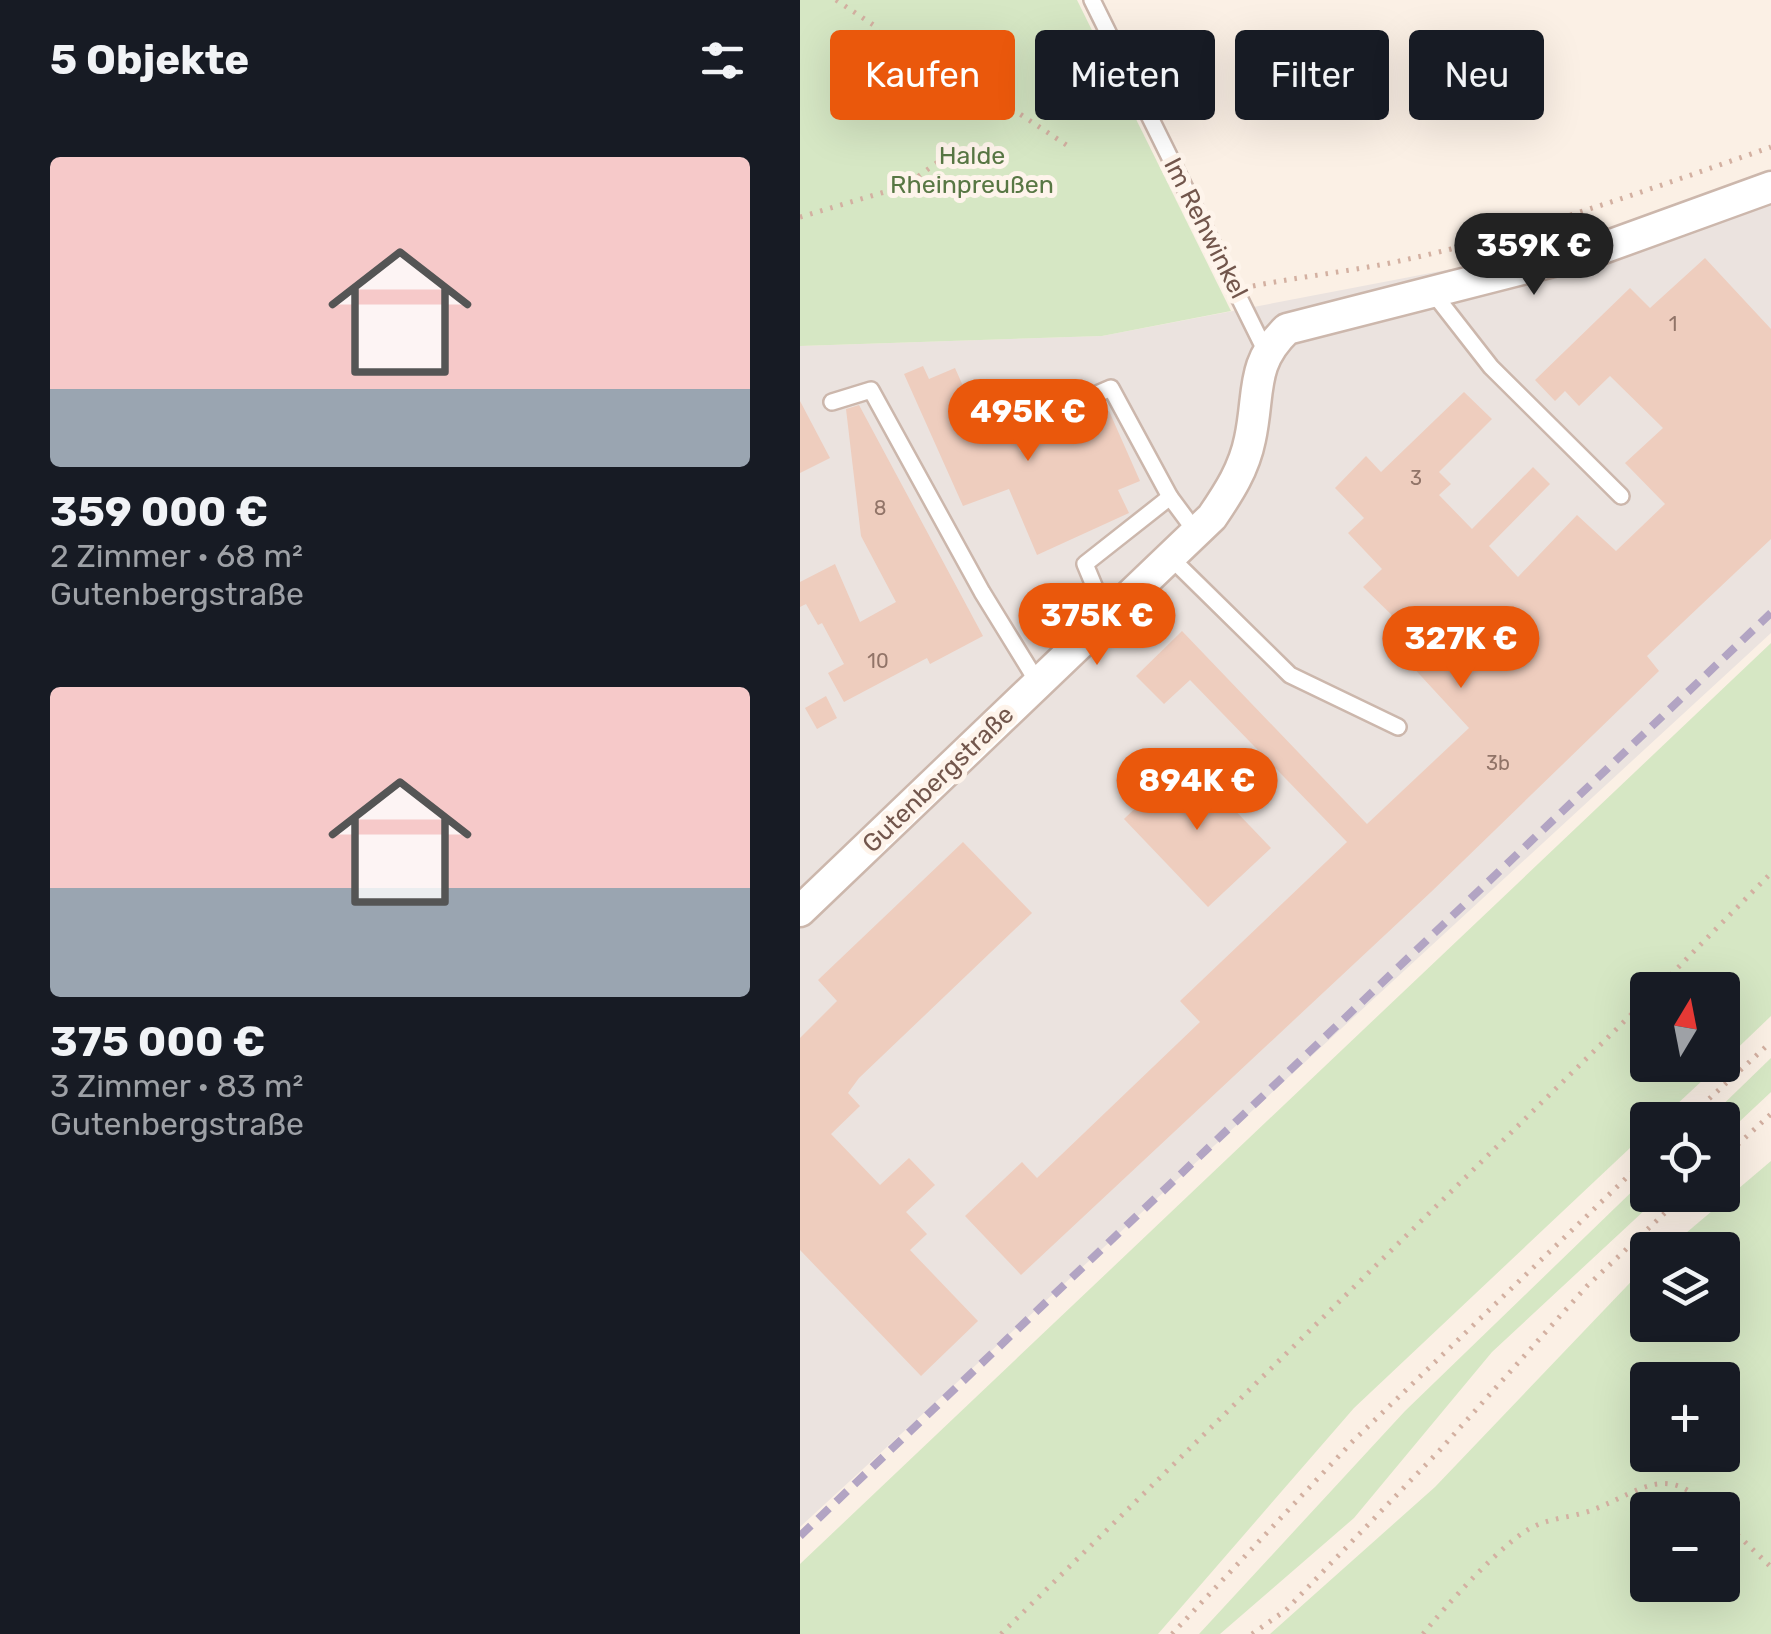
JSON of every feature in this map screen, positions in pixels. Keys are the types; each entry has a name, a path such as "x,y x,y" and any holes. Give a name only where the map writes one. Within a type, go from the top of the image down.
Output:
{"street":[{"path":"1265,350 1287,330 1600,249 1771,187"},
{"name":"Gutenbergstraße","path":"800,911 1196,532 1238,480 1250,440 1265,350"}],"lane":[{"name":"Im Rehwinkel","path":"1092,0 1265,350"},
{"path":"1434,294 1491,368 1620,496"},
{"path":"1039,420 1110,388 1170,497 1196,532"},
{"path":"832,402 870,390 982,592 1038,683"},
{"path":"1107,617 1085,564 1170,497"},
{"path":"1170,557 1290,675 1398,727"}],"path":[{"path":"836,0 875,26 881,37 906,42 934,57 1068,146"},
{"path":"1237,289 1473,243 1592,210 1771,147"},
{"path":"800,216 905,186 942,159"},
{"path":"1674,972 1771,873"},
{"path":"1000,1634 1630,1016"},
{"path":"1706,1102 1771,1042"},
{"path":"1740,1142 1771,1114"},
{"path":"1172,1634 1353,1442 1630,1174"},
{"path":"1252,1634 1286,1610 1439,1451 1587,1286 1666,1212"},
{"path":"1632,1492 1658,1483 1674,1483 1687,1492"},
{"path":"1423,1634 1530,1528 1630,1493"},
{"path":"1740,1537 1771,1567"}],"shaded area":[{"path":"1771,203 1771,633 800,1527 800,346 1102,336 1738,214"}],"green space":[{"name":"Halde Rheinpreußen","path":"800,0 1077,0 1092,30 1035,30 1035,120 1136,120 1231,311 1102,336 800,346"},
{"path":"1771,643 1771,1016 1740,1046 1740,972 1630,972 1630,1082 1701,1082 1679,1102 1630,1102 1630,1148 1354,1408 1158,1634 800,1634 800,1564"},
{"path":"1771,1058 1771,1092 1740,1121 1740,1102 1726,1102"},
{"path":"1771,1161 1771,1634 1270,1634 1435,1487 1630,1283 1630,1342 1740,1342 1740,1232 1687,1232 1711,1212 1740,1212 1740,1187"},
{"path":"1630,1193 1630,1212 1643,1212 1492,1352 1354,1518 1220,1634 1199,1634 1405,1411"}],"building":[{"path":"1705,258 1771,329 1771,539 1647,656 1659,671 1431,892 1021,1275 965,1216 1022,1162 1037,1178 1200,1022 1180,1001 1347,842 1190,680 1164,704 1136,676 1182,631 1367,824 1469,728 1385,637 1400,623 1363,587 1382,569 1348,533 1364,518 1335,488 1366,456 1381,472 1464,392 1492,419 1439,472 1451,484 1439,495 1472,529 1533,467 1550,484 1489,546 1518,577 1577,515 1616,551 1665,504 1625,463 1663,428 1610,376 1579,406 1565,391 1555,401 1535,380 1630,288 1650,308"},
{"path":"923,366 929,379 955,368 980,424 1003,414 1020,451 1109,411 1140,481 1118,490 1129,513 1037,555 1009,489 963,506 904,374"},
{"path":"800,401 830,458 800,473"},
{"path":"859,405 983,636 930,664 927,658 844,702 828,673 844,664 822,623 818,625 806,604 800,607 800,582 835,564 860,622 896,602 861,536 846,409"},
{"path":"826,696 837,718 817,729 805,708"},
{"path":"1186,759 1271,848 1208,907 1124,819"},
{"path":"963,842 1032,913 859,1078 848,1093 860,1106 831,1134 880,1185 909,1158 935,1185 906,1212 927,1234 910,1250 978,1321 921,1376 800,1250 800,1038 837,1001 818,980"}],"railway":[{"path":"800,1536 1771,613"}]}
